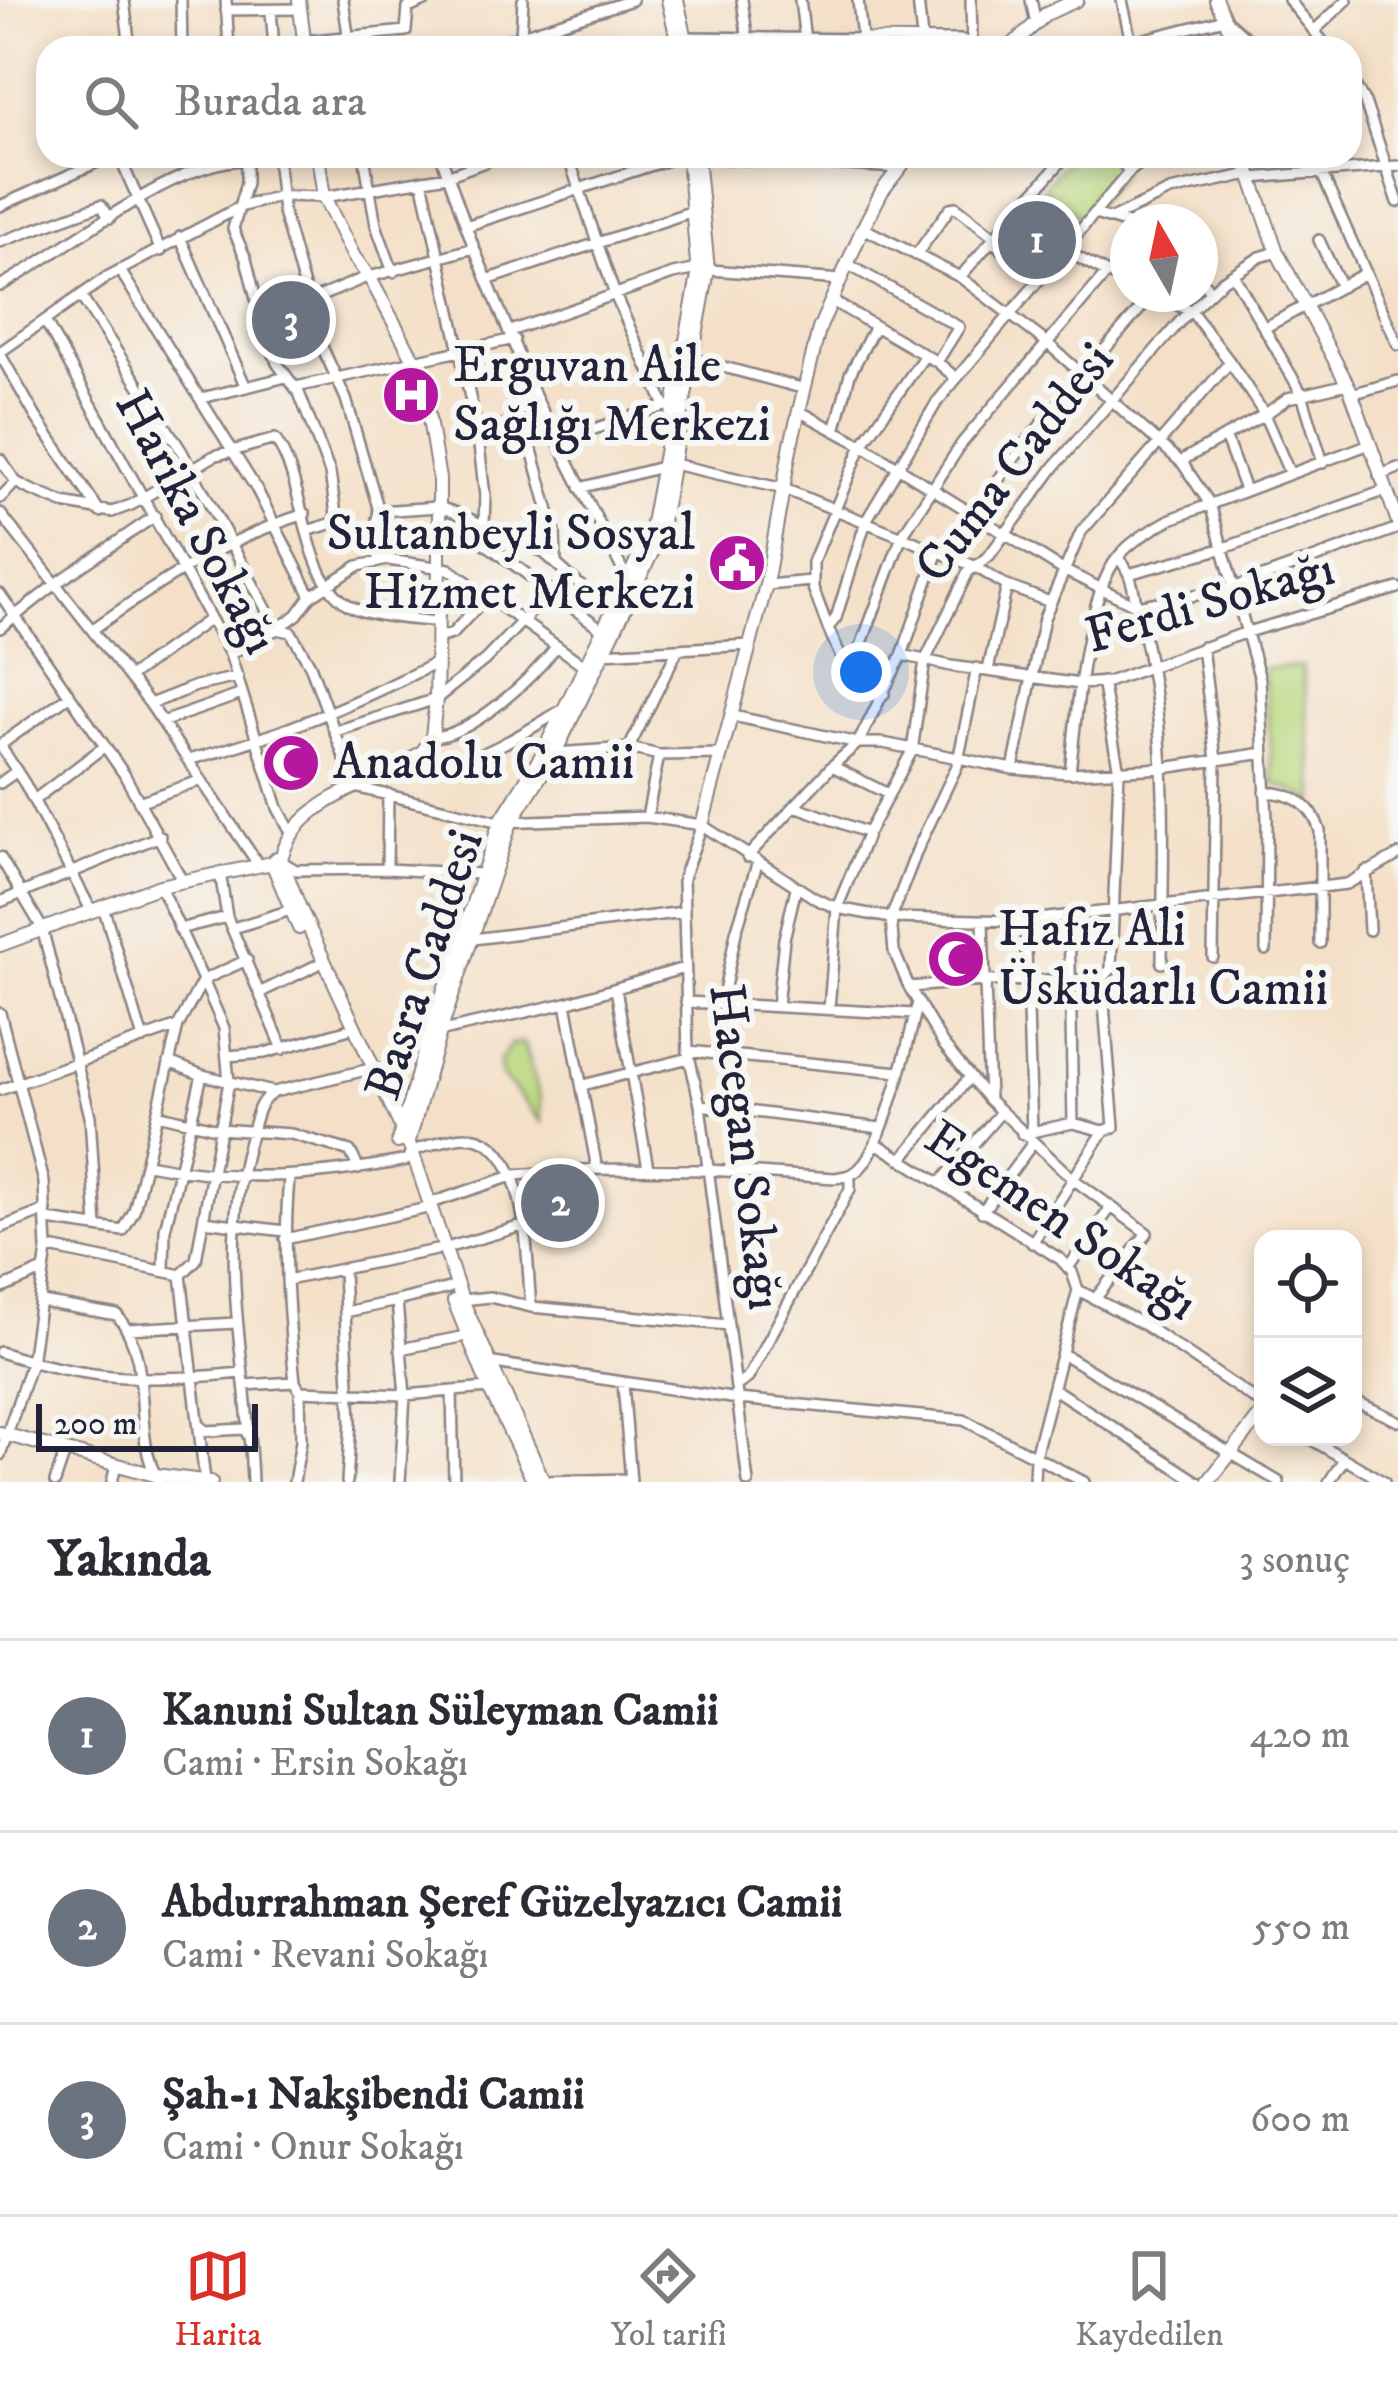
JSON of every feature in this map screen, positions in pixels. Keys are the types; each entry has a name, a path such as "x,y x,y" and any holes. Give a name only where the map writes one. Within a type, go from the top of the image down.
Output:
{"main road":[{"path":"673,0 681,36"},
{"path":"1022,36 1046,14 1077,0"},
{"path":"299,4 303,36"},
{"path":"1218,7 1232,36"},
{"path":"320,168 324,197 415,360 439,479 436,700 432,737 414,758 333,798 291,832 276,864 291,910 346,1030 405,1145"},
{"name":"Basra Caddesi","path":"405,1145 434,1033 506,822 555,753 599,652 659,538 675,408 703,270 686,168"},
{"name":"Basra Caddesi","path":"675,408 694,359 703,270 698,168"},
{"path":"702,825 752,645 819,329 863,228 900,168"},
{"path":"1250,168 1277,252 1349,389 1398,525"},
{"name":"Basra Caddesi","path":"467,940 481,874 586,668 599,652 602,630 650,534 668,464"},
{"path":"0,945 160,886 276,864"},
{"path":"276,864 405,1145 466,1336 534,1482"},
{"path":"440,1250 544,1482"},
{"path":"1208,1482 1254,1421"},
{"path":"3,1434 157,1478 208,1481"}],"street":[{"path":"124,0 128,36"},
{"path":"181,0 182,36"},
{"path":"343,0 348,36"},
{"path":"407,36 408,8 427,0"},
{"path":"523,0 526,34"},
{"path":"520,36 632,0"},
{"path":"742,0 747,36"},
{"path":"800,0 805,36"},
{"path":"858,0 861,36"},
{"path":"918,0 921,36"},
{"path":"971,0 976,36"},
{"path":"1031,0 1036,23"},
{"path":"1122,0 1130,36"},
{"path":"1289,0 1319,36"},
{"path":"1315,30 1347,0"},
{"path":"228,36 226,5 271,10 299,4"},
{"path":"1146,36 1218,7 1246,36"},
{"path":"271,10 273,36"},
{"path":"382,36 406,31"},
{"path":"1362,97 1392,167 1398,202"},
{"path":"1143,204 1170,191 1251,176 1322,176 1392,167"},
{"path":"0,206 87,168"},
{"path":"122,168 160,250"},
{"path":"0,286 140,200 208,168"},
{"path":"246,168 233,229 271,346 296,387 330,473 336,514 329,526 307,531"},
{"path":"278,168 280,196 309,301 334,379 346,399 379,511 375,527 380,560"},
{"path":"366,168 376,225 393,272"},
{"path":"445,168 546,418 628,581"},
{"path":"100,512 0,353 107,277 240,207 280,196 324,197 370,190 469,168"},
{"path":"557,441 675,408 615,295 571,168"},
{"path":"466,226 644,168"},
{"path":"959,277 1056,168"},
{"path":"1126,168 1129,172"},
{"path":"828,628 836,617 866,521 955,377 1134,168"},
{"path":"1319,168 1398,345"},
{"path":"422,180 477,429 484,524"},
{"path":"0,242 101,205 110,218"},
{"path":"916,255 956,206 1040,279"},
{"path":"487,280 692,211"},
{"path":"1095,214 1110,217"},
{"path":"863,228 959,277 1046,342 1183,464 1210,504 1260,680 1266,950"},
{"path":"180,237 245,385"},
{"path":"1319,240 1341,287"},
{"path":"309,301 474,248"},
{"path":"1064,250 1110,276"},
{"name":"Cuma Caddesi","path":"1218,286 1259,257 1277,252"},
{"path":"849,265 959,327 937,362"},
{"path":"296,387 460,350 615,295 703,270 841,280"},
{"path":"122,272 232,448 311,596"},
{"path":"845,670 856,659 902,536 962,443 1106,274"},
{"path":"1234,274 1302,394 1323,463"},
{"path":"1264,328 1364,274"},
{"path":"82,298 191,468 277,629"},
{"path":"832,301 955,377"},
{"path":"950,556 974,513 1137,312"},
{"name":"Cuma Caddesi","path":"829,1009 837,908 868,833 912,752 926,661 968,572 989,556 1108,400 1190,312"},
{"path":"1192,312 1264,416 1290,474"},
{"name":"Harika Sokağı","path":"45,321 230,655 278,808 291,832"},
{"path":"835,431 850,374 874,328"},
{"path":"884,694 854,682 845,670 812,581 813,562 862,445 925,355"},
{"path":"694,359 805,389"},
{"path":"1013,769 1050,602 1081,532 1230,362"},
{"path":"202,398 286,377"},
{"path":"1183,464 1273,406 1302,394 1398,382"},
{"path":"800,411 1063,569 1137,606 1233,588 1398,525"},
{"path":"477,429 546,418"},
{"path":"524,421 555,533 556,562"},
{"path":"1225,436 1246,490"},
{"path":"0,459 16,482 63,503 100,512 121,509 232,448 271,438 277,441 297,483 307,531 327,586 362,610 437,622"},
{"path":"1070,773 1080,684 1101,588 1118,557 1146,533 1210,504 1367,445"},
{"path":"580,488 668,464 784,489 1050,602"},
{"path":"1379,476 1398,468"},
{"path":"0,498 16,482"},
{"path":"1132,573 1224,548 1384,491"},
{"path":"379,511 438,507 484,524 556,562 583,588 617,601"},
{"path":"0,513 150,704 199,781 276,864 296,870 481,874"},
{"path":"93,628 183,566 304,514"},
{"path":"0,628 56,583 155,516"},
{"path":"479,539 602,630"},
{"path":"746,857 858,743 902,655 938,551"},
{"path":"1118,557 1132,573 1152,667 1164,768 1162,963"},
{"path":"230,655 277,629 297,615 311,596 358,566 380,560 439,566 586,668"},
{"path":"766,585 812,581"},
{"path":"1006,586 960,758 917,848 891,918 894,951 917,1008 1001,1112 1027,1132 1073,1123 1109,1129"},
{"name":"Ferdi Sokağı","path":"902,655 1080,684 1102,682 1202,646 1398,588"},
{"path":"336,731 436,700 524,622 552,590"},
{"path":"0,594 141,801 182,880"},
{"path":"437,638 452,634 487,596"},
{"path":"129,677 210,619"},
{"path":"277,629 291,632 310,665 355,787 506,822 647,817 702,825 796,888 837,908 891,918 983,922 1069,916 1347,884 1398,855"},
{"path":"599,652 752,645"},
{"path":"1202,646 1216,760 1213,957"},
{"path":"432,737 461,730 517,688 556,647"},
{"path":"629,748 678,649"},
{"path":"188,760 330,716 436,664"},
{"path":"150,704 196,686 238,677"},
{"path":"1033,1244 1109,1129 1102,979 1111,969 1119,771 1102,682"},
{"path":"162,722 242,694"},
{"path":"70,695 0,745 96,908 143,1039"},
{"path":"414,758 431,765 469,758 565,708"},
{"path":"733,716 858,743 884,743 1013,769 1070,773 1164,768 1264,753"},
{"path":"34,800 105,746"},
{"path":"555,753 629,748 659,755 722,754"},
{"path":"647,817 659,755"},
{"path":"832,766 887,794"},
{"path":"0,784 17,771"},
{"path":"141,801 199,781"},
{"path":"1265,792 1286,793 1316,817 1320,943"},
{"path":"387,869 388,794"},
{"path":"795,806 868,833"},
{"name":"Hacegan Sokağı","path":"702,825 683,878 689,1054 709,1170 748,1482"},
{"path":"0,902 160,836"},
{"path":"0,857 42,928 78,1064 93,1142 97,1227"},
{"path":"722,1002 736,932 757,864"},
{"path":"1366,871 1369,930"},
{"path":"220,872 227,917 284,1049"},
{"path":"160,886 224,1028 229,1082 196,1260 181,1275"},
{"path":"777,1006 784,939 796,888"},
{"path":"233,928 291,910"},
{"path":"467,940 683,912"},
{"path":"1069,916 1073,1123"},
{"path":"179,929 227,917"},
{"path":"1024,920 1027,1132 1032,1144 1073,1179 1147,1233 1096,1300"},
{"path":"983,922 988,1100"},
{"path":"0,1228 47,1215 123,1231 134,1211 147,1164 178,1026 203,980 247,960"},
{"path":"261,992 317,965"},
{"path":"434,1033 566,1003 684,968"},
{"path":"909,987 1102,979"},
{"path":"616,989 648,1168"},
{"path":"686,1002 917,1008"},
{"path":"566,1003 597,1169"},
{"name":"Egemen Sokağı","path":"917,1008 876,1143 1068,1268 1078,1290 1143,1324 1254,1403"},
{"path":"0,1013 44,1182 47,1215 31,1363 3,1434 0,1455"},
{"path":"0,1090 178,1026"},
{"path":"227,1056 284,1049 346,1030"},
{"path":"583,1085 689,1054 899,1072"},
{"path":"169,1062 274,1092"},
{"path":"251,1482 232,1251 240,1176 252,1132 263,1099 274,1092 365,1070"},
{"path":"164,1270 165,1229 202,1075"},
{"path":"902,1159 969,1078"},
{"path":"700,1105 880,1128"},
{"path":"940,1183 1001,1112"},
{"path":"157,1114 219,1129 291,1133 350,1151 359,1169"},
{"path":"147,1164 180,1171 289,1178 359,1169 405,1145 473,1138 499,1150 514,1175 531,1307"},
{"path":"203,1221 285,1235 426,1206 514,1175 597,1169 835,1178 862,1166 876,1143"},
{"path":"982,1212 1032,1144"},
{"path":"736,1386 748,1378 850,1189 850,1174"},
{"path":"289,1178 286,1280 301,1441 294,1482"},
{"path":"1068,1268 1111,1207"},
{"path":"286,1280 440,1250 522,1226"},
{"path":"46,1250 181,1275"},
{"path":"0,1289 44,1270"},
{"path":"343,1271 351,1421 347,1482"},
{"path":"181,1275 208,1481"},
{"path":"345,1312 449,1288"},
{"path":"1034,1482 1035,1456 1078,1290"},
{"path":"462,1300 490,1298 531,1307 728,1325"},
{"path":"397,1300 405,1395 400,1482"},
{"path":"41,1302 117,1315 128,1329 142,1381 142,1427 157,1478"},
{"path":"128,1329 236,1323"},
{"path":"400,1349 466,1336"},
{"path":"0,1352 31,1363 142,1381 243,1379 347,1394 488,1388"},
{"path":"1063,1354 1279,1482"},
{"path":"487,1362 738,1399 964,1420 1084,1482"},
{"path":"544,1482 631,1480 623,1383"},
{"path":"1054,1389 1198,1482"},
{"path":"452,1392 454,1482"},
{"path":"1362,1404 1398,1421"},
{"path":"197,1418 205,1431 245,1429 248,1436"},
{"path":"1322,1446 1384,1482"},
{"path":"55,1482 65,1452"},
{"path":"1330,1482 1344,1459"},
{"path":"112,1482 116,1465"}],"green space":[{"path":"1060,168 1119,168 1122,173 1082,220 1043,188"},
{"path":"1302,666 1316,802 1273,782 1264,669"},
{"path":"523,1043 540,1097 542,1122 501,1075 499,1062 511,1044"}],"place":[{"name":"Kanuni Sultan Süleyman Camii","path":"1037,240"},
{"name":"Şah-ı Nakşibendi Camii","path":"291,320"},
{"name":"Erguvan Aile Sağlığı Merkezi","path":"411,395"},
{"name":"Sultanbeyli Sosyal Hizmet Merkezi","path":"737,563"},
{"name":"Anadolu Camii","path":"291,763"},
{"name":"Hafız Ali Üsküdarlı Camii","path":"956,959"},
{"name":"Abdurrahman Şeref Güzelyazıcı Camii","path":"560,1203"}]}
